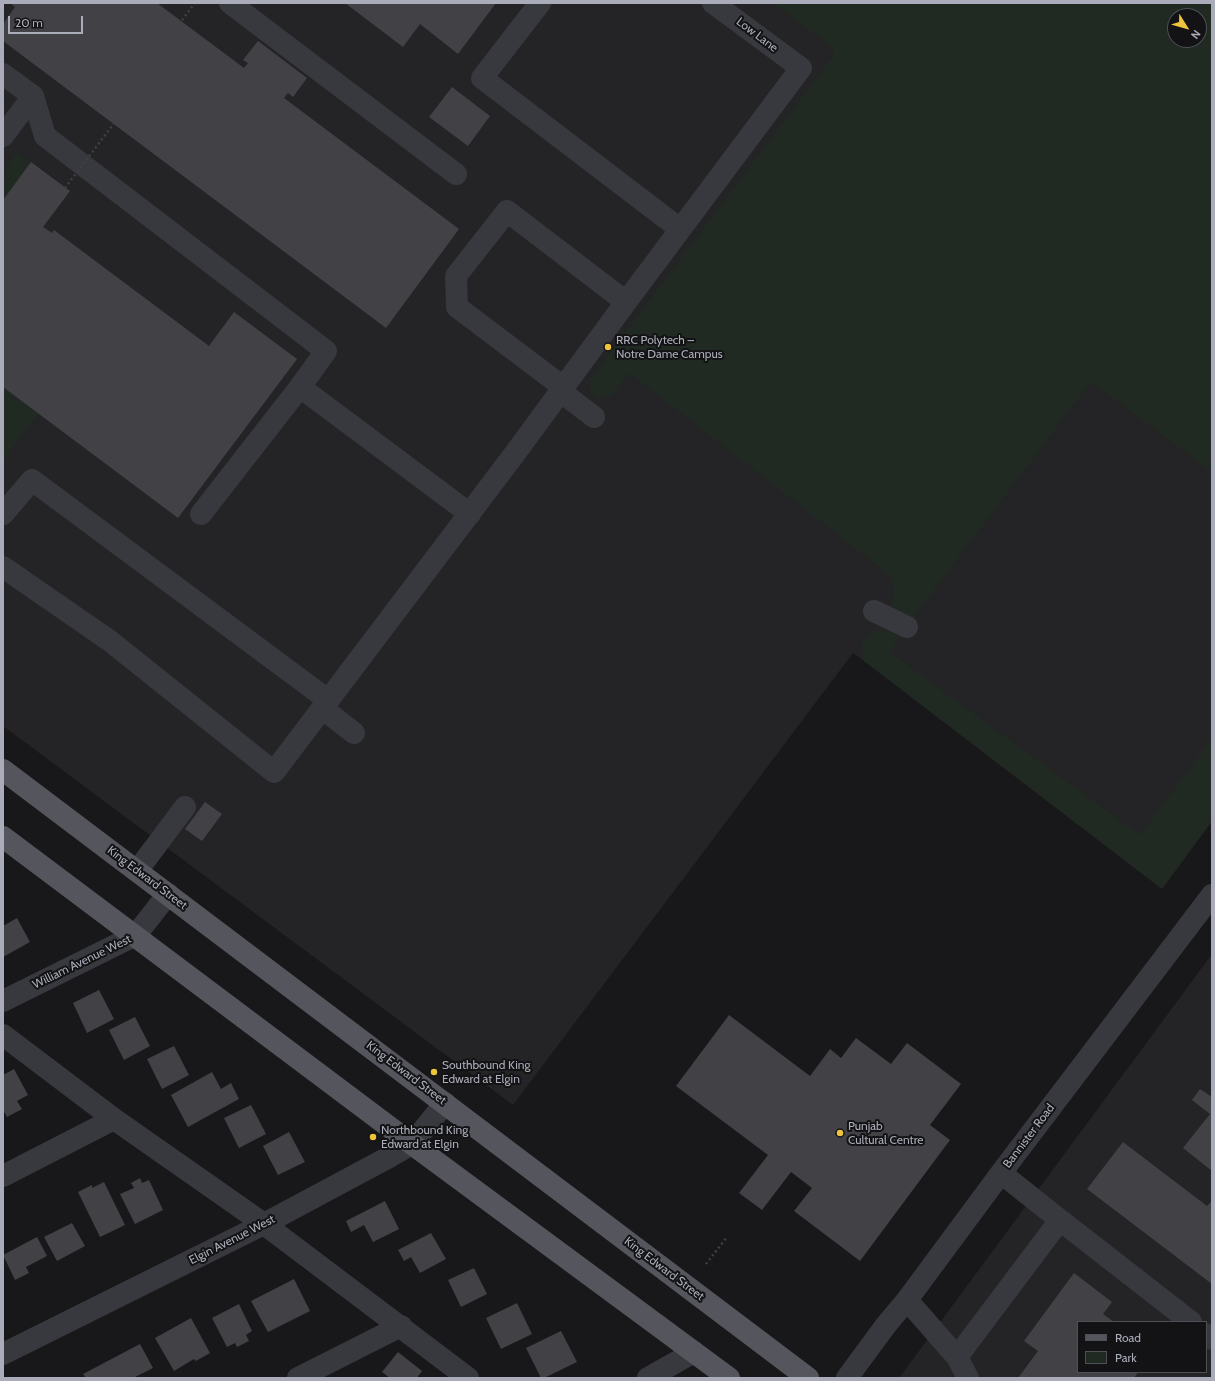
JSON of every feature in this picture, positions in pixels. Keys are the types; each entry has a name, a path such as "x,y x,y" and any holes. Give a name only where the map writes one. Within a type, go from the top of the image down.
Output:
{"main road":[{"name":"King Edward Street","path":"3,770 808,1378"},
{"path":"3,837 136,935 412,1144 728,1378"}],"street":[{"path":"230,3 456,174"},
{"path":"3,567 110,641 274,772 470,514 680,229 482,78 540,3"},
{"name":"Low Lane","path":"680,229 801,68 713,3"},
{"path":"3,74 33,96 45,136 326,351 300,387 201,514"},
{"path":"3,136 33,96"},
{"path":"594,417 562,389 457,307 456,276 508,212 626,302"},
{"path":"300,387 470,514"},
{"path":"3,514 32,480 325,704 354,733"},
{"path":"874,610 907,627"},
{"path":"137,871 185,807"},
{"name":"William Avenue West","path":"3,1001 136,935 168,894"},
{"name":"Bannister Road","path":"847,1378 1212,895"},
{"path":"3,1035 114,1119 264,1224 468,1378"},
{"name":"Elgin Avenue West","path":"3,1354 264,1224 412,1144 445,1103"},
{"path":"3,1176 114,1119"},
{"path":"1001,1173 1189,1321"},
{"path":"957,1357 1060,1220"},
{"path":"907,1300 957,1357 968,1378"},
{"path":"298,1378 401,1326"},
{"path":"648,1378 694,1352"}],"path":[{"path":"176,28 195,3"},
{"path":"65,188 118,118"},
{"path":"706,1264 727,1237"}],"shaded area":[{"name":"RRC Polytech – Notre Dame Campus","path":"3,3 1212,3 1212,821 1162,889 853,653 513,1105 3,726"},
{"path":"1212,954 1212,1378 899,1378"}],"green space":[{"path":"773,3 1212,3 1212,472 1091,382 912,620 890,609 893,597 893,584 888,574 629,373 613,394 598,398 593,394 590,388 590,379 832,57 834,50 831,46"},
{"path":"17,152 31,162 3,200 3,171"},
{"path":"3,387 39,414 3,460"},
{"path":"883,629 900,636 891,653 1140,835 1212,738 1212,821 1162,889 864,661 861,642 871,631"}],"building":[{"path":"10,3 157,3 244,68 248,63 243,60 258,41 307,78 293,97 288,93 284,98 459,229 386,328 3,41 3,24 15,7"},
{"path":"345,3 496,3 458,54 420,24 403,47"},
{"path":"452,87 490,116 468,146 429,117"},
{"path":"31,162 70,191 43,227 52,233 54,230 209,346 234,312 297,359 178,518 3,387 3,200"},
{"path":"205,802 222,814 202,841 185,829"},
{"path":"17,918 30,942 3,957 3,926"},
{"path":"99,990 114,1019 87,1033 73,1003"},
{"name":"Punjab Cultural Centre","path":"729,1015 810,1076 830,1049 841,1058 856,1038 891,1064 907,1043 961,1084 930,1125 950,1140 860,1261 794,1211 812,1188 791,1172 762,1210 739,1193 768,1155 676,1086"},
{"path":"135,1017 150,1046 124,1060 109,1030"},
{"path":"174,1046 189,1075 162,1089 147,1059"},
{"path":"14,1069 28,1095 17,1101 22,1109 7,1117 3,1110 3,1075"},
{"path":"212,1072 221,1089 231,1083 239,1099 188,1127 171,1095"},
{"path":"1200,1089 1212,1097 1212,1171 1183,1148 1210,1114 1192,1100"},
{"path":"251,1105 266,1134 239,1148 224,1118"},
{"path":"289,1132 305,1162 278,1175 263,1146"},
{"path":"1123,1142 1207,1206 1212,1201 1212,1284 1087,1189"},
{"path":"140,1178 142,1183 149,1180 163,1210 135,1224 120,1194 134,1188 131,1183"},
{"path":"104,1182 125,1225 100,1237 78,1192 92,1185 92,1188"},
{"path":"385,1201 399,1229 373,1242 364,1225 351,1232 346,1221"},
{"path":"72,1223 85,1246 57,1261 44,1237"},
{"path":"431,1233 446,1259 420,1273 411,1257 404,1261 398,1250"},
{"path":"37,1237 47,1256 26,1267 29,1273 15,1280 3,1255"},
{"path":"474,1268 487,1294 461,1307 448,1280"},
{"path":"1074,1273 1112,1302 1103,1314 1113,1321 1077,1321 1077,1373 1137,1373 1134,1378 1018,1378 1038,1351 1024,1341"},
{"path":"294,1279 310,1311 268,1332 251,1301"},
{"path":"517,1303 532,1334 501,1349 486,1318"},
{"path":"239,1304 252,1331 246,1335 249,1341 237,1347 235,1343 227,1347 212,1318"},
{"path":"191,1318 210,1353 196,1361 194,1359 174,1371 155,1338"},
{"path":"561,1331 577,1362 544,1378 541,1378 526,1348"},
{"path":"140,1344 153,1368 133,1378 86,1378 83,1374"},
{"path":"398,1352 422,1371 417,1378 390,1378 382,1372"}],"place":[{"name":"RRC Polytech – Notre Dame Campus","path":"608,347"},
{"name":"Southbound King Edward at Elgin","path":"434,1072"},
{"name":"Punjab Cultural Centre","path":"840,1133"},
{"name":"Northbound King Edward at Elgin","path":"373,1137"}]}
